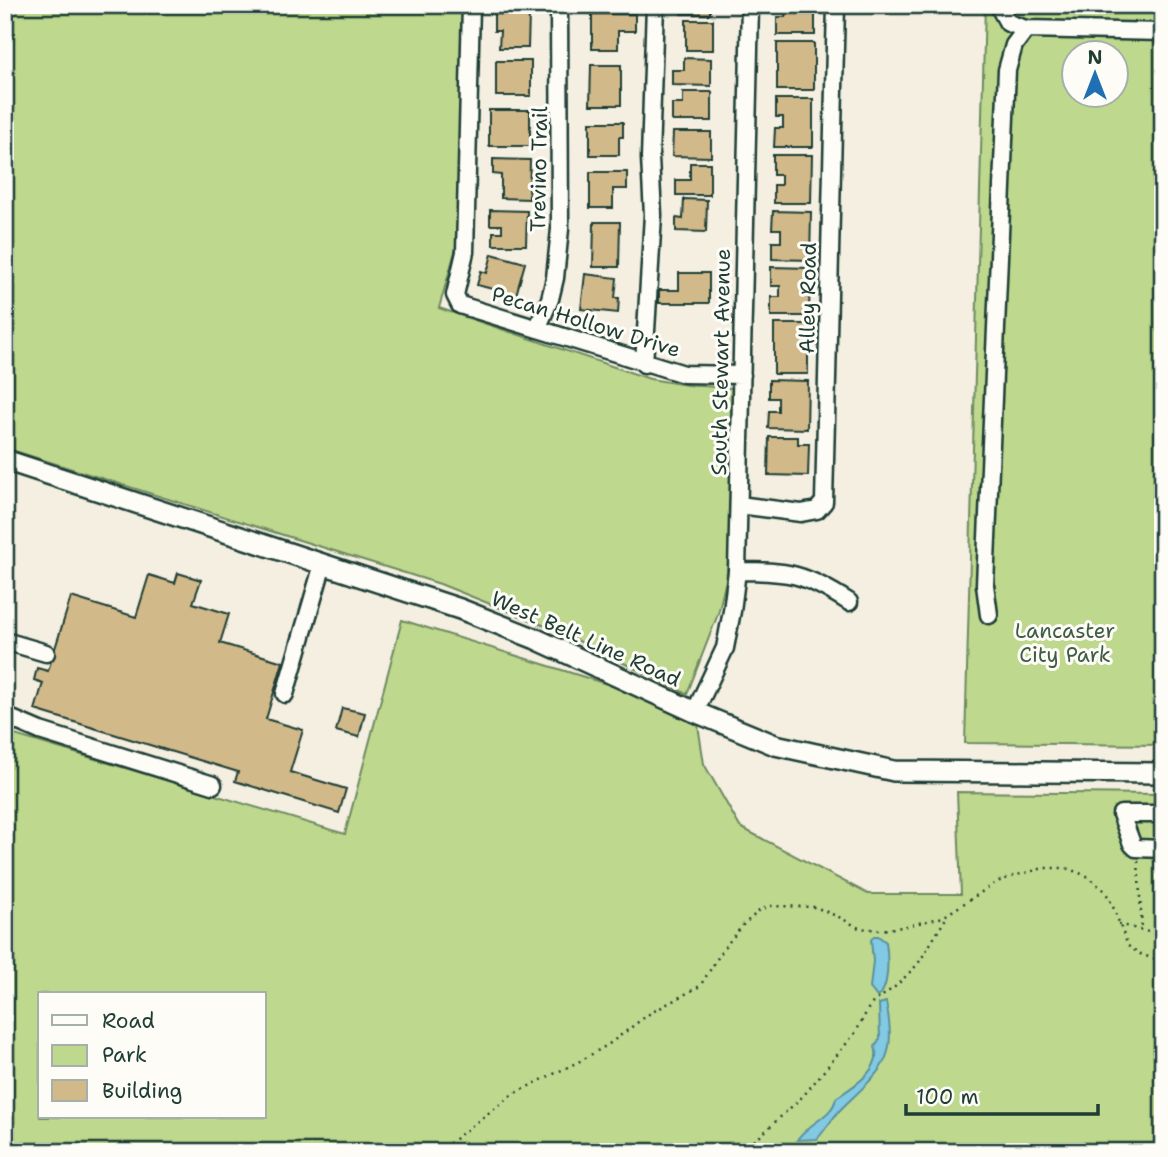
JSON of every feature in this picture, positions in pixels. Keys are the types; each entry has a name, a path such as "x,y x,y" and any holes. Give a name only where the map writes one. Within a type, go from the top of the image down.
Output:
{"main road":[{"name":"West Belt Line Road","path":"5,460 460,609 536,639 695,712 775,745 894,771 1163,774"}],"street":[{"name":"Pecan Hollow Drive","path":"471,5 465,252 455,295 460,305 684,374 742,375"},
{"name":"Trevino Trail","path":"537,329 552,289 560,229 559,5"},
{"path":"644,363 653,215 650,158 655,5"},
{"name":"South Stewart Avenue","path":"695,712 725,648 737,571 750,5"},
{"name":"Alley Road","path":"739,505 801,513 817,510 824,502 836,5"},
{"path":"998,5 1008,23 1026,29 1163,32"},
{"path":"989,615 985,585 1007,70 1014,45 1026,29"},
{"path":"285,694 323,564"},
{"path":"737,571 787,572 817,583 849,602"},
{"path":"5,641 46,653"},
{"path":"5,716 40,731 213,785"},
{"path":"1163,814 1121,814 1136,848 1163,849"}],"path":[{"path":"1136,848 1142,930"},
{"path":"438,1152 513,1094 582,1060 649,1014 700,986 724,948 760,910 780,905 816,907 867,930 922,924 951,912 997,882 1055,867 1076,871 1097,883 1112,904 1128,946 1142,955 1163,961"},
{"path":"736,1152 757,1139 804,1095 856,1032 870,1005 896,986 918,964 951,912"},
{"path":"1119,924 1163,936"}],"green space":[{"path":"5,5 468,5 458,241 439,308 650,379 732,388 730,544 726,580 718,614 687,694 558,631 440,584 5,448"},
{"name":"Lancaster City Park","path":"985,5 1163,5 1163,745 965,743"},
{"path":"402,620 696,712 704,764 740,827 868,894 961,894 957,792 1163,794 1163,1152 5,1152 5,732 345,834"}],"water":[{"path":"874,936 886,942 887,956 886,980 877,997 870,988 873,961 871,940"},
{"path":"886,1002 890,1037 885,1061 817,1139 797,1140 830,1110 836,1098 870,1071 876,1055 875,1047 880,1038 879,1004"}],"building":[{"path":"681,5 710,5 710,14 681,14"},
{"path":"786,5 815,5 815,35 777,35 777,17 785,17"},
{"path":"494,14 529,14 528,48 499,48 500,31 494,31"},
{"path":"592,14 635,14 635,31 618,31 618,49 592,49"},
{"path":"686,20 713,20 713,50 686,50"},
{"path":"777,43 814,43 814,90 777,90"},
{"path":"684,58 711,59 711,86 672,85 672,70 684,70"},
{"path":"496,61 531,61 531,96 496,96"},
{"path":"591,65 621,65 621,105 590,105"},
{"path":"683,92 712,92 712,121 672,121 672,104 683,104"},
{"path":"776,99 813,99 813,147 774,147 775,128 783,128 783,117 776,117"},
{"path":"489,110 530,110 530,146 489,146"},
{"path":"590,122 623,122 623,137 619,137 619,155 590,155"},
{"path":"673,132 711,132 711,157 672,156"},
{"path":"773,155 812,155 811,203 774,203 774,185 781,185 781,175 773,175"},
{"path":"493,159 530,160 529,199 501,198 501,175 493,174"},
{"path":"690,163 710,163 710,195 676,195 676,180 690,180"},
{"path":"590,172 627,172 627,189 613,189 613,208 590,208"},
{"path":"684,199 707,200 706,232 676,231 676,218 683,219"},
{"path":"490,210 527,211 526,245 493,245 493,232 502,232 502,225 490,225"},
{"path":"773,211 811,212 810,260 772,259 772,242 781,242 781,229 772,229"},
{"path":"594,222 620,222 619,267 593,267"},
{"path":"492,254 525,263 516,295 477,285 481,271 487,273"},
{"path":"771,267 810,268 809,316 771,316 771,297 780,297 780,286 771,286"},
{"path":"679,273 709,273 709,303 659,303 659,290 679,290"},
{"path":"585,274 617,278 615,298 619,298 618,313 581,309"},
{"path":"774,324 808,324 808,374 774,374"},
{"path":"769,380 808,381 807,429 768,428 769,411 778,411 778,398 769,398"},
{"path":"769,437 798,437 798,444 809,444 808,476 768,475"},
{"path":"178,573 201,580 193,603 229,614 220,643 283,662 266,719 303,730 290,772 346,789 339,813 235,781 238,772 35,710 43,683 34,680 37,668 48,671 71,597 136,617 149,575 175,583"},
{"path":"342,708 365,713 359,737 336,731"}]}
